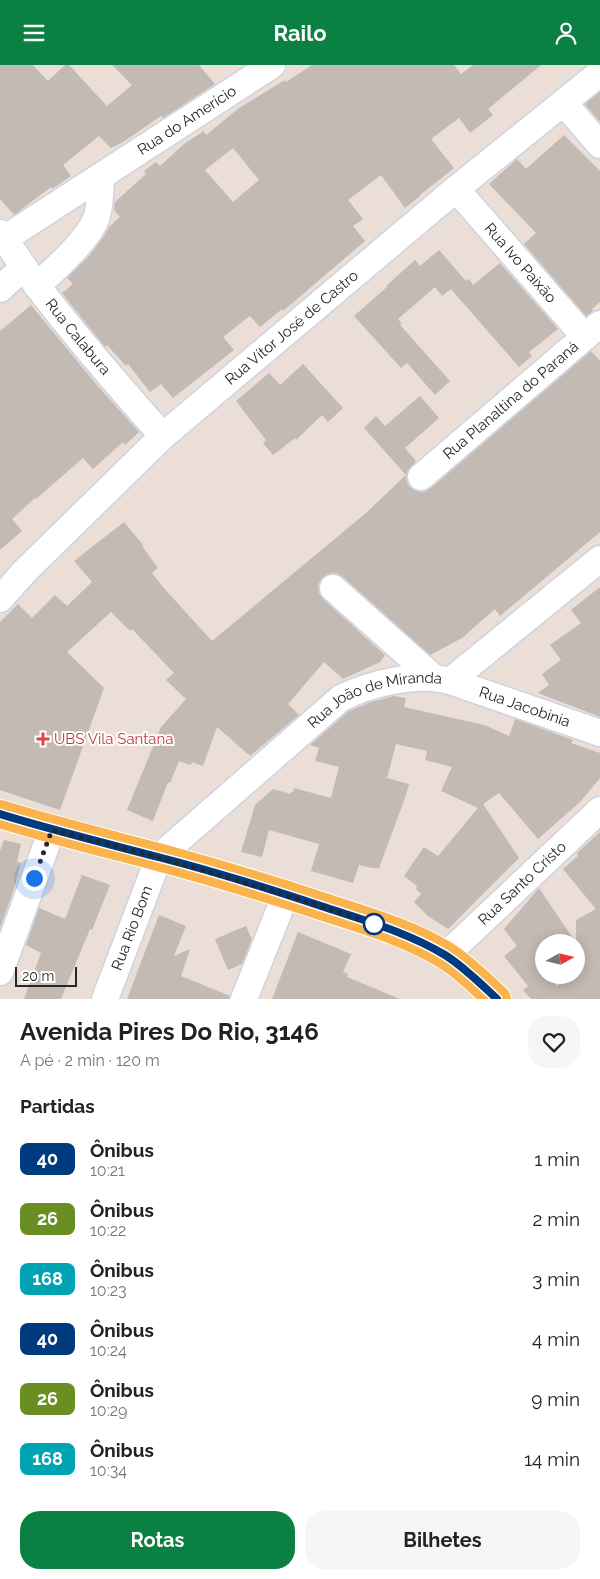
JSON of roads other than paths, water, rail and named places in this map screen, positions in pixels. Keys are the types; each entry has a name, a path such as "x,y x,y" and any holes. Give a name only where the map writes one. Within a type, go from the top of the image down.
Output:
{"main road":[{"path":"0,814 52,830 159,857 286,895 389,929 445,955 475,978 497,999"}],"street":[{"name":"Rua do Amerício","path":"2,236 101,176 272,65"},
{"name":"Rua Vítor José de Castro","path":"0,599 25,571 163,436 456,189 600,73"},
{"path":"564,103 600,145"},
{"path":"0,289 62,262 92,228 98,209 101,176"},
{"name":"Rua Ivo Paixão","path":"456,189 592,330"},
{"name":"Rua Calabura","path":"2,236 30,277 114,381 163,436"},
{"name":"Rua Planaltina do Paraná","path":"421,477 592,330"},
{"name":"Rua João de Miranda","path":"159,857 341,698 383,682 441,679 600,559"},
{"path":"333,588 441,679"},
{"name":"Rua Jacobinia","path":"441,679 600,733"},
{"name":"Rua Santo Cristo","path":"445,955 600,810"},
{"path":"0,972 52,830"},
{"name":"Rua Rio Bom","path":"105,999 159,857"},
{"path":"244,999 286,895"}],"place":[{"name":"UBS Vila Santana","path":"43,739"}]}
